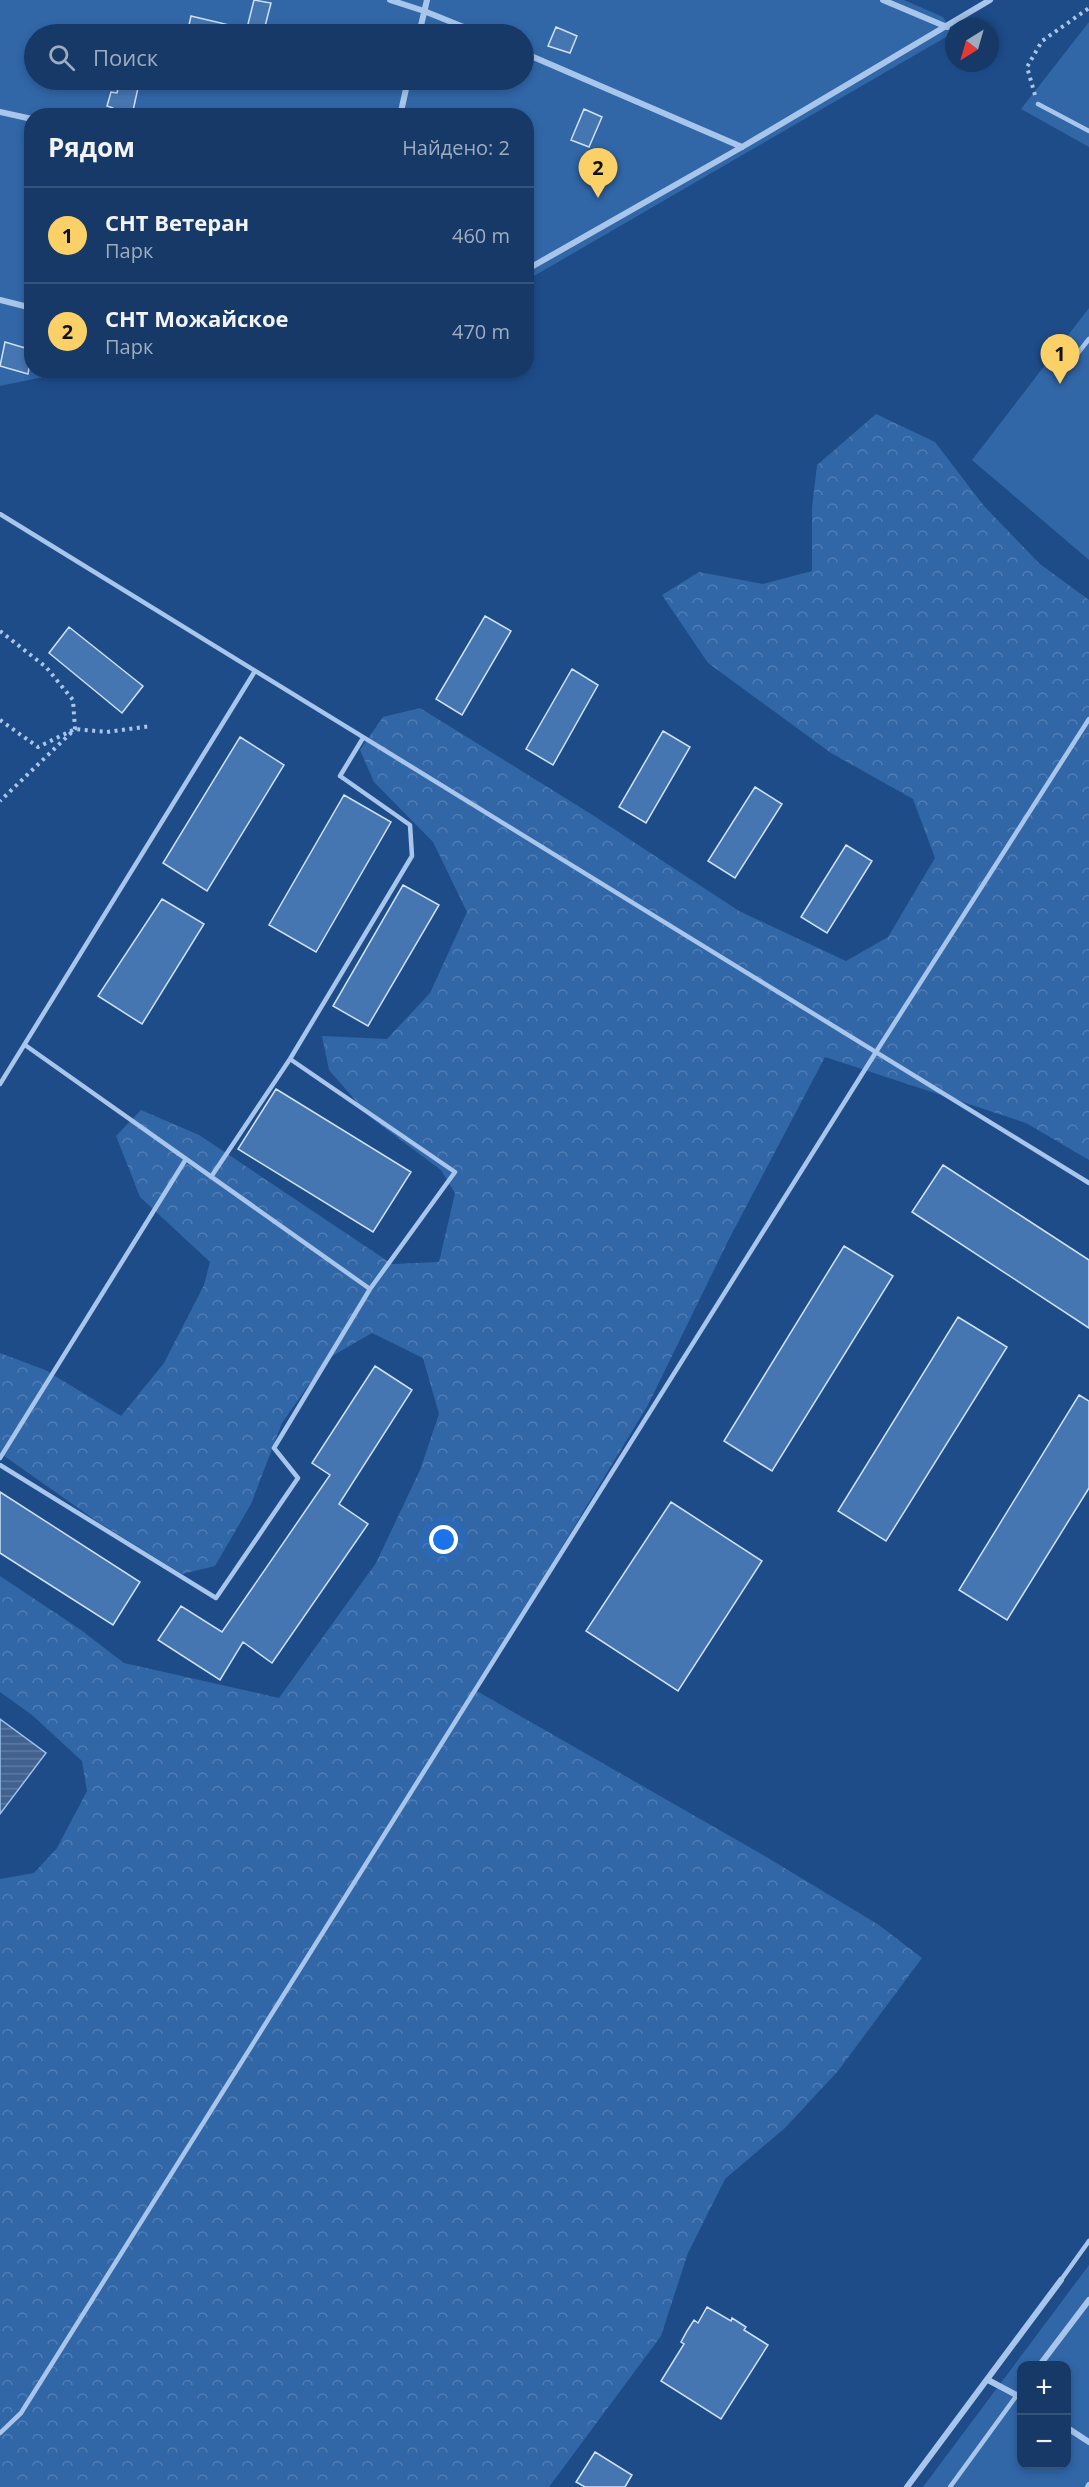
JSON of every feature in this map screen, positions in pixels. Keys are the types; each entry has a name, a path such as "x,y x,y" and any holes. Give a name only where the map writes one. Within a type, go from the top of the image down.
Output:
{"street":[{"path":"390,0 456,24"},
{"path":"421,24 427,0"},
{"path":"883,0 945,27"},
{"path":"960,18 990,0"},
{"path":"534,265 945,28"},
{"path":"534,57 742,147"},
{"path":"402,108 406,90"},
{"path":"0,112 24,117"},
{"path":"0,300 24,306"},
{"path":"908,2487 1061,2280"},
{"path":"1043,2361 1089,2300"},
{"path":"988,2380 1017,2396"},
{"path":"1071,2430 1089,2442"}],"lane":[{"path":"1038,104 1089,131"},
{"path":"1063,372 1089,339"},
{"path":"0,514 1089,1183"},
{"path":"0,1084 255,671"},
{"path":"0,2433 21,2413 876,1052 1089,719"},
{"path":"211,1177 290,1059 412,856 410,825 340,776 363,738"},
{"path":"25,1045 370,1289"},
{"path":"0,1465 216,1598 298,1478 274,1449 370,1289 455,1172 290,1059"},
{"path":"0,1458 186,1159"},
{"path":"1061,2280 1089,2241"},
{"path":"950,2487 1017,2400"}],"path":[{"path":"1038,104 1027,67 1042,41 1089,8"},
{"path":"0,632 46,667 73,700 75,729"},
{"path":"0,720 38,747 75,729 107,732 151,726"},
{"path":"0,801 75,729"}],"green space":[{"path":"0,0 904,0 943,17 945,20 945,38 534,276 534,108 24,108 24,378 38,378 0,386"},
{"path":"1089,22 1089,147 1021,109"},
{"path":"1089,308 1089,560 972,460"},
{"path":"876,414 935,442 984,506 1040,564 1089,600 1089,1160 1026,1123 825,1057 728,1241 648,1405 475,1690 763,1855 879,1925 922,1958 838,2071 785,2128 725,2179 688,2253 661,2336 549,2487 0,2487 0,1879 34,1873 57,1848 87,1791 82,1761 32,1715 0,1692 0,1576 81,1630 124,1663 279,1698 376,1563 420,1470 439,1414 423,1358 372,1333 327,1359 282,1423 251,1504 215,1566 182,1574 95,1520 0,1453 0,1353 45,1370 121,1416 164,1363 204,1285 210,1262 140,1197 116,1136 141,1110 199,1135 392,1264 439,1262 455,1193 441,1170 370,1117 329,1070 322,1036 387,1039 430,993 467,912 433,842 374,782 360,750 383,717 420,708 591,814 739,911 846,961 888,937 935,858 913,799 831,753 708,663 662,595 699,572 763,584 812,571 812,508 817,465"},
{"path":"1089,2265 1089,2487 923,2487 1017,2361 1017,2469 1071,2469 1071,2361 1017,2361"}],"shaded area":[{"path":"0,1719 46,1753 0,1814"}],"building":[{"path":"254,0 271,3 266,24 248,24"},
{"path":"191,16 225,24 189,24"},
{"path":"556,27 577,36 570,53 548,46"},
{"path":"118,90 138,90 134,108 107,106 111,92 117,93"},
{"path":"584,109 602,117 589,147 571,140"},
{"path":"5,342 24,348 24,373 0,366"},
{"path":"485,616 511,631 462,715 436,699"},
{"path":"69,627 143,686 122,713 49,653"},
{"path":"572,669 598,685 553,765 526,749"},
{"path":"663,731 690,747 646,823 619,807"},
{"path":"240,737 284,765 207,891 163,863"},
{"path":"755,787 782,804 735,878 708,861"},
{"path":"344,795 391,822 316,952 269,925"},
{"path":"846,845 872,861 827,933 801,917"},
{"path":"403,885 439,905 368,1026 333,1006"},
{"path":"162,899 204,924 142,1024 98,996"},
{"path":"276,1089 411,1172 373,1232 238,1149"},
{"path":"943,1165 1089,1260 1089,1328 912,1212"},
{"path":"844,1246 893,1276 772,1471 724,1441"},
{"path":"958,1317 1007,1347 886,1541 838,1511"},
{"path":"375,1366 412,1390 339,1504 368,1524 272,1663 243,1642 220,1680 158,1640 181,1606 222,1632 330,1475 312,1463"},
{"path":"1079,1395 1089,1401 1089,1488 1007,1620 959,1590"},
{"path":"0,1492 140,1582 113,1625 0,1553"},
{"path":"671,1502 762,1561 678,1691 586,1631"},
{"path":"707,2307 731,2321 732,2318 746,2327 744,2330 768,2345 721,2419 661,2381 684,2344 681,2342 687,2331 694,2320 698,2323"},
{"path":"595,2452 632,2475 625,2487 585,2487 576,2482"}],"place":[{"name":"СНТ Можайское","path":"598,198"},
{"name":"СНТ Ветеран","path":"1060,384"}]}
